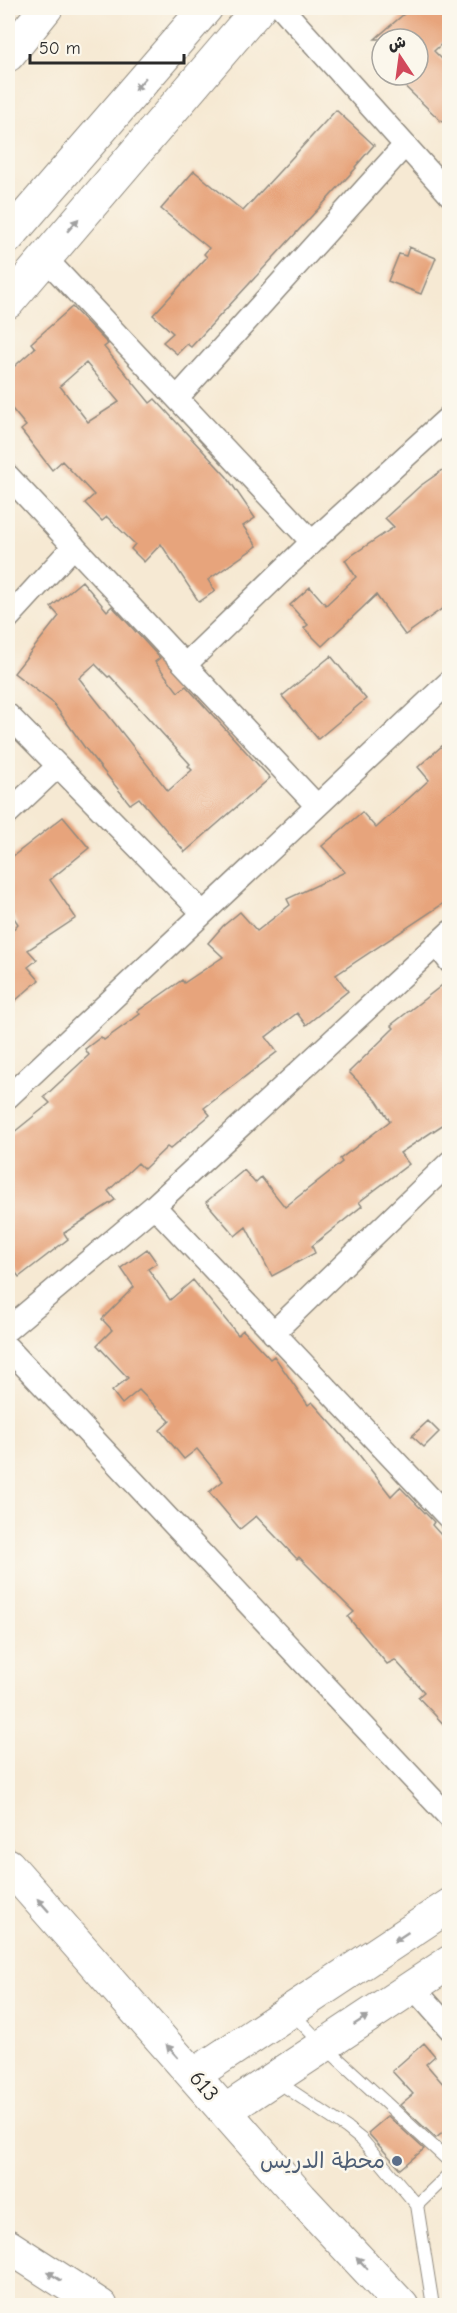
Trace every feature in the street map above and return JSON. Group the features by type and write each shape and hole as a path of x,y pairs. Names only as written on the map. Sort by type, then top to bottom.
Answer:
{"main road":[{"path":"8,55 46,8"},
{"path":"8,237 206,8"},
{"path":"8,302 259,8"},
{"name":"613","path":"8,1865 301,2198 402,2306"},
{"path":"194,2075 450,1905"},
{"path":"225,2111 450,1962"},
{"path":"8,2246 101,2306"}],"street":[{"path":"282,8 450,195"},
{"path":"177,398 405,145"},
{"path":"45,258 312,542"},
{"path":"185,665 312,542 450,416"},
{"path":"8,476 318,806"},
{"path":"8,618 74,546"},
{"path":"8,1097 450,681"},
{"path":"8,715 203,913"},
{"path":"8,813 58,766"},
{"path":"8,1329 154,1206 445,946"},
{"path":"273,1332 450,1162"},
{"path":"154,1206 450,1519"},
{"path":"8,1348 450,1818"},
{"path":"412,1986 450,2029"}],"lane":[{"path":"290,2011 323,2045 450,2162"},
{"path":"273,2079 362,2140 417,2205 433,2306"},
{"path":"417,2205 450,2173"}],"building":[{"path":"411,8 450,8 450,36 434,51 450,67 450,114 442,122 406,87 430,87 430,27 389,27"},
{"path":"336,110 374,145 356,168 191,347 187,344 177,354 163,342 173,333 153,315 207,257 204,254 209,248 161,209 194,171 243,211"},
{"path":"409,247 436,258 421,294 388,281 399,254 406,256"},
{"path":"72,307 108,344 104,347 150,403 155,399 227,477 255,518 243,526 257,546 208,580 215,591 199,602 161,544 144,562 131,549 135,544 107,517 102,521 85,503 94,495 62,461 52,470 21,430 26,426 8,404 8,372 35,348 31,343","holes":["86,363 119,402 88,422 60,386"]},
{"path":"450,465 450,603 405,635 376,595 322,646 304,628 308,625 290,605 310,587 326,605 356,577 345,560 394,527 385,518 420,486"},
{"path":"82,581 107,611 112,606 160,658 155,662 178,692 186,686 270,778 185,852 139,798 130,804 85,748 53,703 14,673 59,616 51,607","holes":["95,664 108,677 110,676 190,764 188,766 192,770 168,791 79,678"]},
{"path":"331,656 366,699 318,739 282,696"},
{"path":"450,739 450,899 336,975 348,991 306,1025 297,1013 266,1037 277,1052 204,1108 210,1115 170,1149 167,1147 144,1169 138,1163 108,1191 115,1200 64,1233 68,1239 19,1277 8,1262 8,1137 50,1103 44,1097 89,1055 85,1049 101,1037 104,1040 140,1014 138,1011 182,980 184,983 223,957 208,943 240,912 257,931 290,905 287,899 345,872 322,846 362,812 376,828 429,780 418,767"},
{"path":"63,817 89,848 50,880 76,918 28,950 37,960 28,967 39,980 8,1007 8,935 18,924 8,909 8,860"},
{"path":"450,979 450,1120 400,1153 409,1164 359,1202 362,1206 312,1246 315,1253 272,1276 246,1227 235,1236 206,1202 244,1170 255,1183 261,1177 285,1207 342,1162 340,1159 390,1121 377,1101 349,1072 394,1028 391,1025"},
{"path":"147,1249 157,1263 148,1269 170,1300 193,1280 238,1335 243,1330 270,1359 274,1356 308,1405 312,1402 357,1452 391,1496 400,1487 434,1522 432,1525 450,1545 450,1731 418,1697 424,1692 395,1660 387,1664 348,1617 354,1612 299,1557 297,1559 256,1516 240,1529 209,1492 223,1481 197,1449 184,1459 160,1430 170,1421 139,1390 122,1404 112,1391 128,1378 97,1345 112,1330 102,1319 134,1287 121,1268"},
{"path":"428,1421 439,1432 424,1447 412,1436"},
{"path":"424,2043 435,2056 426,2064 450,2092 450,2127 436,2138 400,2105 413,2094 392,2071"},
{"path":"388,2116 424,2149 400,2169 368,2133"}],"place":[{"name":"محطة الدريس","path":"397,2161"}]}
